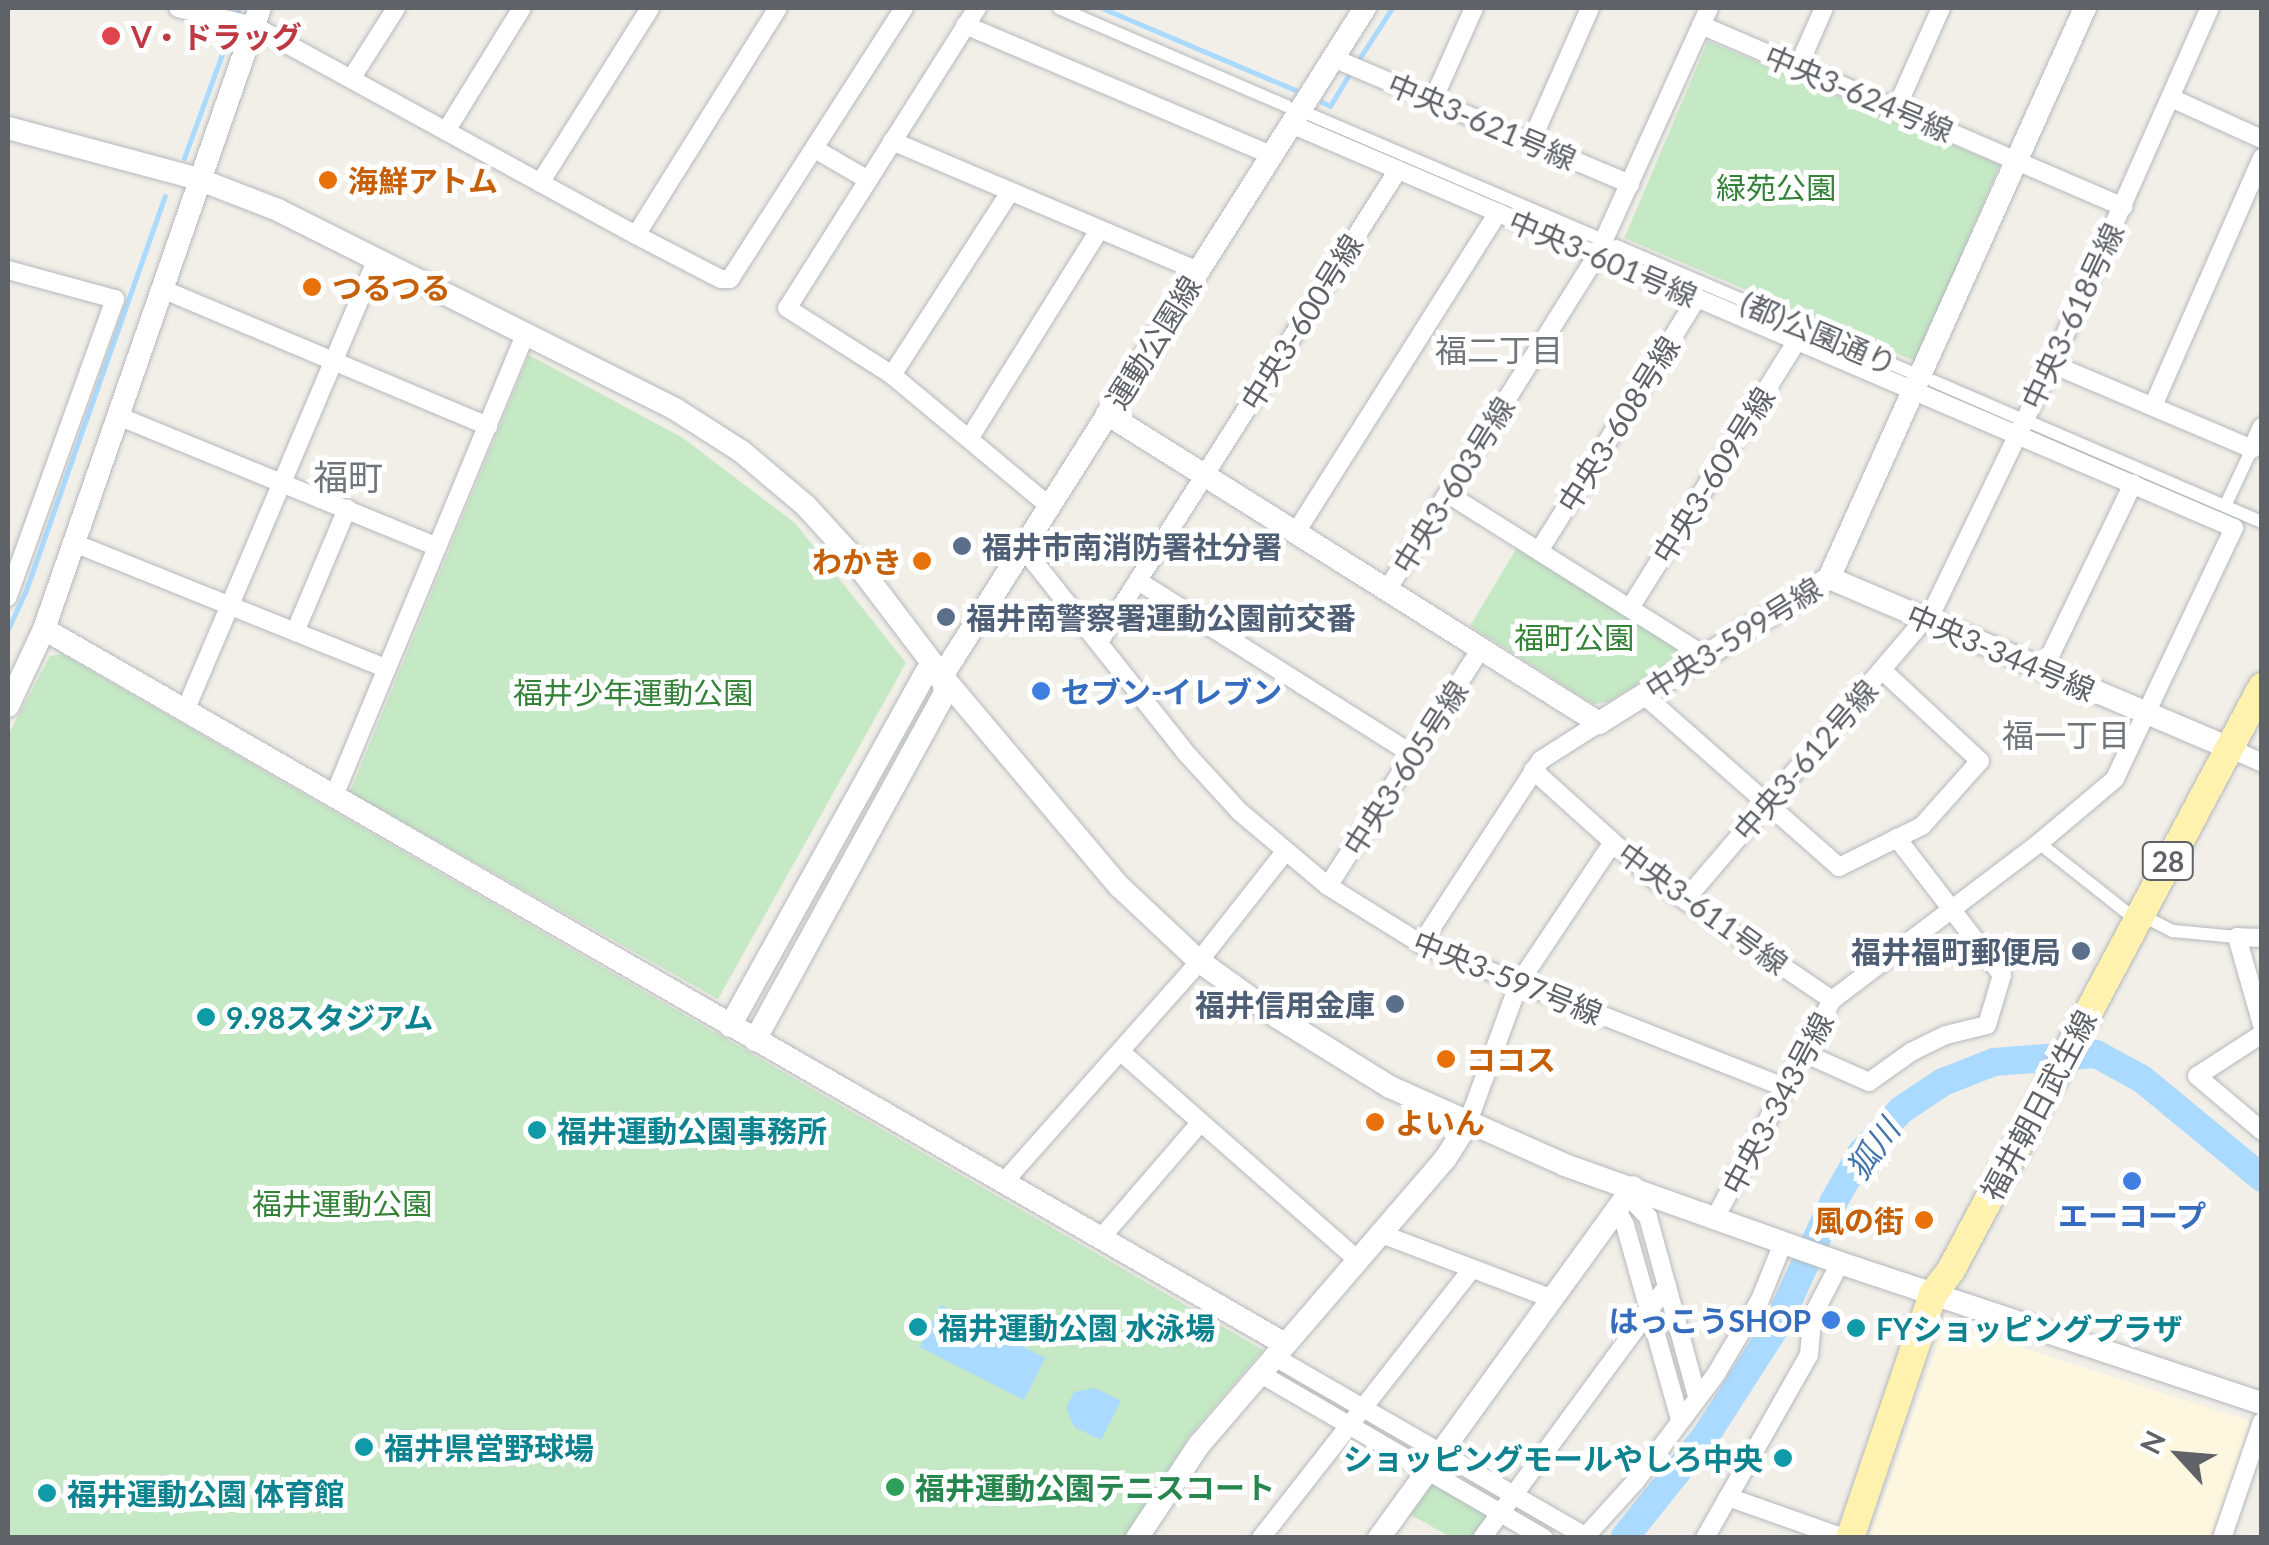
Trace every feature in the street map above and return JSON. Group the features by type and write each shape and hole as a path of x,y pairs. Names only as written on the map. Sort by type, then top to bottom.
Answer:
{"main road":[{"name":"福井朝日武生線","path":"1848,1538 1933,1294 1951,1270 2262,687"}],"street":[{"path":"178,8 245,19 720,279 730,279 904,8"},
{"path":"351,79 396,8"},
{"path":"446,131 522,8"},
{"path":"540,182 650,8"},
{"path":"636,235 778,8"},
{"path":"977,8 787,308 892,375 1049,506"},
{"path":"1059,8 1596,246"},
{"name":"運動公園線","path":"942,676 1364,8"},
{"path":"1433,100 1474,8"},
{"path":"1531,142 1590,8"},
{"path":"1798,67 1824,8"},
{"path":"1896,109 1940,8"},
{"name":"中央3-599号線","path":"1599,723 1829,578 2086,8"},
{"name":"中央3-618号線","path":"1925,620 2016,426 2052,364 2210,8"},
{"name":"中央3-624号線","path":"1705,16 1798,67 2123,207"},
{"name":"中央3-603号線","path":"1387,590 1596,246 1630,184 1705,16"},
{"path":"8,706 44,629 162,290 245,19"},
{"path":"966,25 1271,155"},
{"name":"中央3-621号線","path":"1333,58 1630,184"},
{"path":"2170,98 2262,138"},
{"name":"中央3-601号線","path":"1297,115 1398,170 1498,213 1596,246 1697,298 1797,341 1920,382 2133,484"},
{"path":"8,128 198,179 278,210 675,409 741,451 833,535 942,676 1119,886 1199,960 1336,1055 1467,1124 1625,1198 1716,1216 1785,1244 2262,1403"},
{"path":"892,141 1198,271"},
{"path":"816,149 868,180"},
{"path":"2153,406 2262,158"},
{"name":"中央3-600号線","path":"1099,642 1398,170"},
{"path":"892,375 1010,192"},
{"path":"1296,532 1498,213"},
{"path":"969,439 1100,230"},
{"name":"(都)公園通り","path":"1616,246 1920,382"},
{"path":"185,711 376,260"},
{"path":"8,270 115,299 8,597"},
{"path":"162,290 488,426"},
{"name":"中央3-608号線","path":"1539,550 1697,298"},
{"path":"334,796 525,334"},
{"name":"中央3-609号線","path":"1630,608 1797,341"},
{"path":"2052,364 2252,450"},
{"path":"1107,414 1599,723 1541,760 1421,944"},
{"path":"118,416 437,547"},
{"path":"2034,424 2262,522"},
{"path":"2225,506 2262,427"},
{"path":"2043,670 2133,484"},
{"name":"中央3-343号線","path":"1716,1216 1832,1000 2040,843 2115,780 2234,528 2133,484"},
{"path":"1448,494 1707,657"},
{"path":"295,632 347,509"},
{"path":"74,543 386,669"},
{"name":"中央3-597号線","path":"1023,548 1185,752 1284,853 1328,886 1421,944 1787,1088"},
{"name":"中央3-344号線","path":"1829,578 2228,748"},
{"path":"1138,581 1413,755"},
{"name":"中央3-612号線","path":"1685,900 1925,620"},
{"path":"44,629 1101,1238 1272,1357 1360,1406 1499,1511 1544,1538"},
{"name":"中央3-605号線","path":"1328,886 1481,649"},
{"path":"1644,695 1839,867 1922,826 1980,760 1882,670"},
{"path":"730,1026 926,674 942,676"},
{"path":"755,1040 945,693 942,676"},
{"path":"2228,748 2262,763"},
{"name":"中央3-611号線","path":"1533,770 1685,900 1832,1000"},
{"path":"1806,1054 1870,1082 1911,1052 1946,1036 1987,1025 2002,975 1898,838"},
{"path":"1137,1538 1199,1445 1445,1159 1467,1124 1519,983 1613,842"},
{"path":"2040,843 2126,911"},
{"path":"1003,1182 1121,1052 1284,853"},
{"path":"2151,920 2173,931 2262,938"},
{"path":"2237,938 2262,1024"},
{"path":"2262,1034 2197,1076 2262,1131"},
{"path":"1121,1052 1357,1259"},
{"path":"1101,1238 1200,1122"},
{"path":"1625,1198 1648,1217 1698,1396"},
{"path":"1379,1538 1625,1198"},
{"path":"1625,1198 1648,1312 1680,1419"},
{"path":"1379,1233 1552,1299"},
{"path":"1272,1357 1348,1423 1514,1494 1584,1537 1635,1482 1698,1396 1760,1300 1785,1244"},
{"path":"1704,1538 1809,1355 1812,1316 1832,1260"},
{"path":"1260,1538 1360,1406 1472,1269"},
{"path":"1482,1538 1667,1286"},
{"path":"2222,1538 2262,1422"},
{"path":"1728,1497 1848,1538"}],"shaded area":[{"path":"1948,1324 2247,1420 2251,1425 2212,1537 1870,1537 1942,1331"}],"green space":[{"name":"緑苑公園","path":"1708,41 2000,165 1916,362 1624,238"},
{"name":"福井少年運動公園","path":"529,355 683,438 795,523 906,663 718,999 350,792"},
{"name":"福町公園","path":"1518,546 1680,648 1681,657 1608,702 1593,704 1470,626"},
{"name":"福井運動公園","path":"62,654 1263,1350 1191,1434 1126,1537 8,1537 8,735 50,656"},
{"path":"1439,1484 1485,1510 1487,1520 1476,1537 1451,1537 1409,1514 1429,1486"}],"water":[{"path":"941,1305 1045,1358 1024,1400 920,1347"},
{"path":"1095,1388 1121,1401 1101,1440 1074,1427 1066,1408 1074,1392"}],"waterway":[{"path":"184,158 239,8"},
{"path":"1102,8 1295,90"},
{"path":"1359,59 1392,8"},
{"path":"1322,102 1330,106 1350,73"},
{"path":"8,629 25,593 165,196"},
{"name":"狐川","path":"1624,1538 1705,1437 1777,1325 1834,1201 1862,1152 1901,1110 1943,1082 1994,1062 2096,1054 2142,1079 2262,1178"}],"place":[{"name":"V・ドラッグ","path":"111,36"},
{"name":"海鮮アトム","path":"328,180"},
{"name":"つるつる","path":"312,287"},
{"name":"福井市南消防署社分署","path":"962,546"},
{"name":"わかき","path":"922,561"},
{"name":"福井南警察署運動公園前交番","path":"946,617"},
{"name":"セブン-イレブン","path":"1041,691"},
{"name":"福井福町郵便局","path":"2081,951"},
{"name":"福井信用金庫","path":"1395,1004"},
{"name":"9.98スタジアム","path":"206,1017"},
{"name":"ココス","path":"1446,1059"},
{"name":"よいん","path":"1375,1122"},
{"name":"福井運動公園事務所","path":"537,1130"},
{"name":"エーコープ","path":"2132,1181"},
{"name":"風の街","path":"1924,1220"},
{"name":"はっこうSHOP","path":"1831,1320"},
{"name":"福井運動公園 水泳場","path":"918,1327"},
{"name":"FYショッピングプラザ","path":"1856,1328"},
{"name":"福井県営野球場","path":"364,1447"},
{"name":"ショッピングモールやしろ中央","path":"1783,1458"},
{"name":"福井運動公園テニスコート","path":"895,1487"},
{"name":"福井運動公園 体育館","path":"47,1493"}],"district":[{"name":"福二丁目","path":"1499,350"},
{"name":"福町","path":"348,476"},
{"name":"福一丁目","path":"2066,735"}]}
